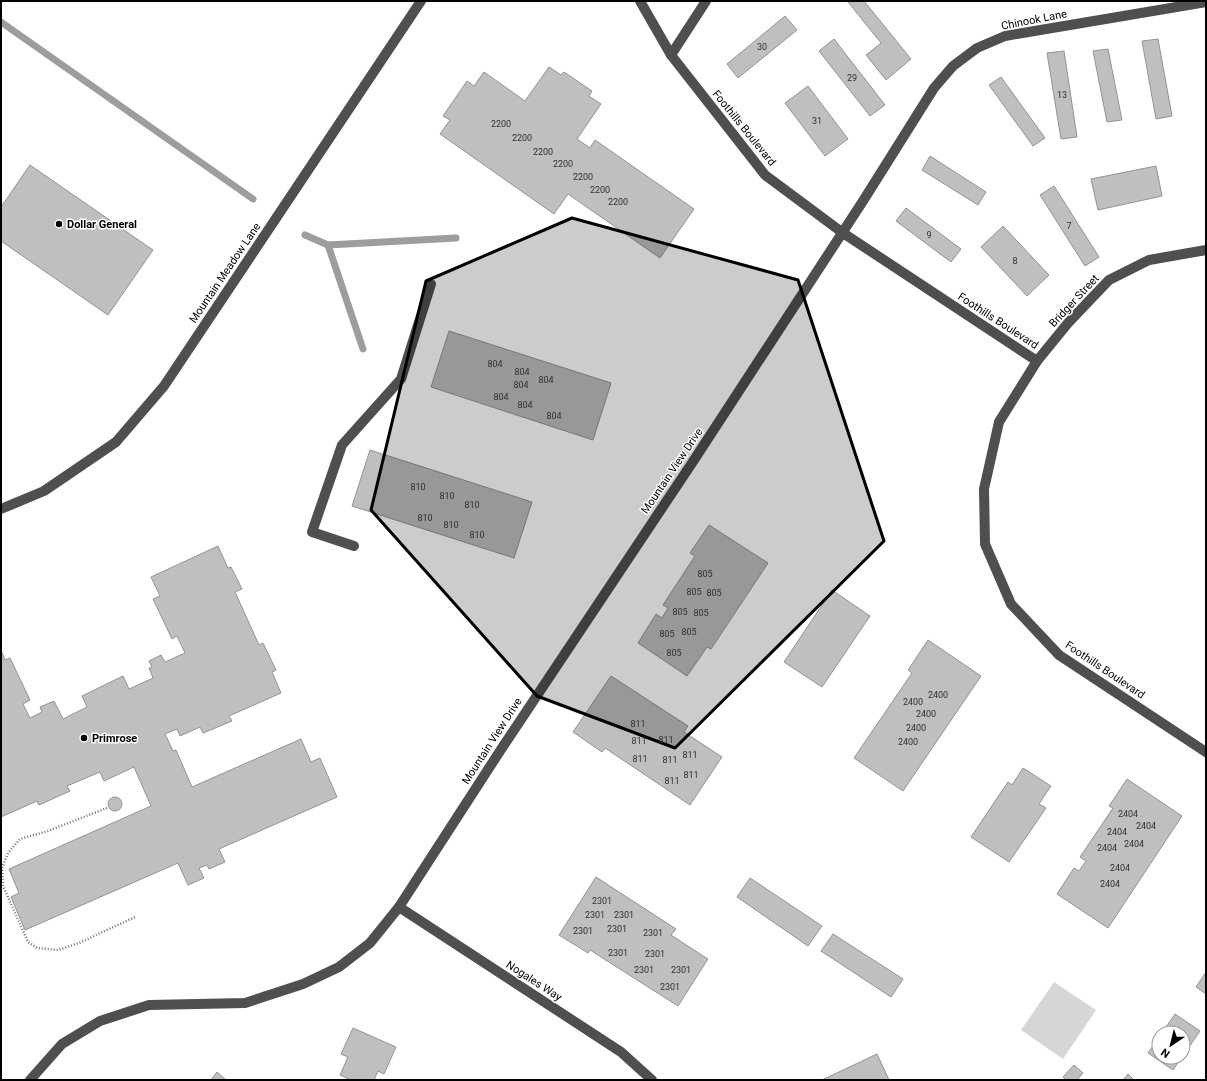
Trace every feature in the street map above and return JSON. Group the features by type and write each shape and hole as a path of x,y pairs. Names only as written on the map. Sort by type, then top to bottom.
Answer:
{"street":[{"name":"Mountain Meadow Lane","path":"1,509 44,491 116,442 164,386 421,1"},
{"name":"Foothills Boulevard","path":"640,1 671,55 764,175 843,233 1037,361 999,422 984,489 984,544 1011,604 1059,655 1206,752"},
{"path":"671,55 706,1"},
{"name":"Chinook Lane","path":"843,233 934,88 953,66 977,48 1005,36 1206,2"},
{"name":"Mountain View Drive","path":"30,1080 62,1044 100,1021 149,1005 245,1003 304,984 339,967 370,943 399,907 500,751 843,233"},
{"name":"Bridger Street","path":"1037,361 1068,323 1109,280 1149,260 1206,250"},
{"path":"354,546 312,532 342,445 401,379 431,284"},
{"name":"Nogales Way","path":"399,907 621,1052 652,1080"}],"path":[{"path":"107,808 48,831 20,839 8,853 2,868 3,886 28,942 37,948 58,950 79,943 135,917"}],"highlighted area":[{"path":"572,218 798,280 884,541 675,748 537,696 371,510 426,281"}],"shaded area":[{"path":"1054,982 1096,1010 1063,1059 1021,1030"}],"building":[{"path":"864,1 911,59 886,80 866,55 881,43 848,2"},
{"path":"785,16 797,30 738,78 727,64"},
{"path":"834,39 885,105 870,116 819,51"},
{"path":"1158,39 1172,116 1156,119 1142,41"},
{"path":"1108,49 1122,120 1107,122 1093,51"},
{"path":"1064,51 1077,137 1061,139 1047,53"},
{"path":"549,67 561,75 564,72 592,91 589,96 601,104 577,139 590,148 595,140 694,209 660,258 568,194 554,214 440,134 450,120 443,116 467,81 474,86 484,72 525,101"},
{"path":"1001,77 1045,138 1033,146 989,85"},
{"path":"808,86 848,139 825,156 785,103"},
{"path":"930,156 986,192 978,205 922,170"},
{"name":"Dollar General","path":"30,165 153,250 108,315 1,241 1,207"},
{"path":"1156,166 1162,196 1098,210 1091,179"},
{"path":"1054,186 1099,257 1085,266 1040,195"},
{"path":"906,208 961,249 951,262 896,221"},
{"path":"1003,226 1049,275 1027,296 981,247"},
{"path":"449,331 611,383 593,440 431,387"},
{"path":"370,450 532,502 514,558 352,506"},
{"path":"709,525 768,563 711,649 707,647 687,676 638,643 656,614 662,618 668,608 663,605 695,556 690,553"},
{"name":"Primrose","path":"218,546 228,568 231,567 242,589 235,592 259,645 263,643 276,670 272,672 281,693 229,716 232,721 203,733 200,727 180,736 177,729 165,734 173,751 176,750 192,787 301,739 311,762 320,758 337,797 219,849 225,862 209,869 207,865 199,868 204,878 188,885 178,863 25,930 11,897 19,893 9,869 151,806 134,767 104,781 100,772 67,786 70,791 39,805 37,801 1,817 1,650 5,660 10,658 30,700 23,704 30,718 42,712 40,707 54,701 63,719 87,707 82,696 123,676 129,689 153,678 149,668 152,667 149,661 161,655 165,662 185,653 177,636 172,639 153,599 160,596 151,577"},
{"path":"832,590 870,616 822,687 784,662"},
{"path":"928,640 981,676 903,791 854,758 912,673 908,670"},
{"path":"611,676 688,726 684,732 722,757 690,805 605,748 602,752 573,732"},
{"path":"1023,768 1051,786 1039,804 1046,808 1009,862 971,837 1008,782 1012,785"},
{"path":"1127,779 1182,816 1108,928 1057,894 1074,868 1079,871 1086,861 1080,857 1113,808 1109,806"},
{"path":"115,797 120,799 122,804 120,809 115,811 110,809 108,804 110,799"},
{"path":"596,877 676,929 671,935 708,959 678,1006 590,950 588,953 559,935"},
{"path":"750,878 822,926 808,946 737,897"},
{"path":"833,934 903,979 891,997 821,951"},
{"path":"1206,972 1206,994 1196,987"},
{"path":"1175,1014 1200,1031 1191,1044 1191,1025 1167,1025"},
{"path":"353,1028 396,1047 384,1074 378,1071 374,1080 351,1080 340,1075 348,1057 341,1054"},
{"path":"877,1054 889,1080 822,1080"},
{"path":"1074,1065 1083,1073 1077,1080 1066,1080 1063,1077"},
{"path":"1166,1065 1176,1065 1173,1070"},
{"path":"217,1072 226,1080 211,1080"},
{"path":"1128,1074 1134,1080 1123,1080"}],"waterway":[{"path":"1,22 253,199"},
{"path":"305,235 328,245 363,349"},
{"path":"328,245 456,238"}],"place":[{"name":"Dollar General","path":"59,224"},
{"name":"Primrose","path":"84,738"}]}
